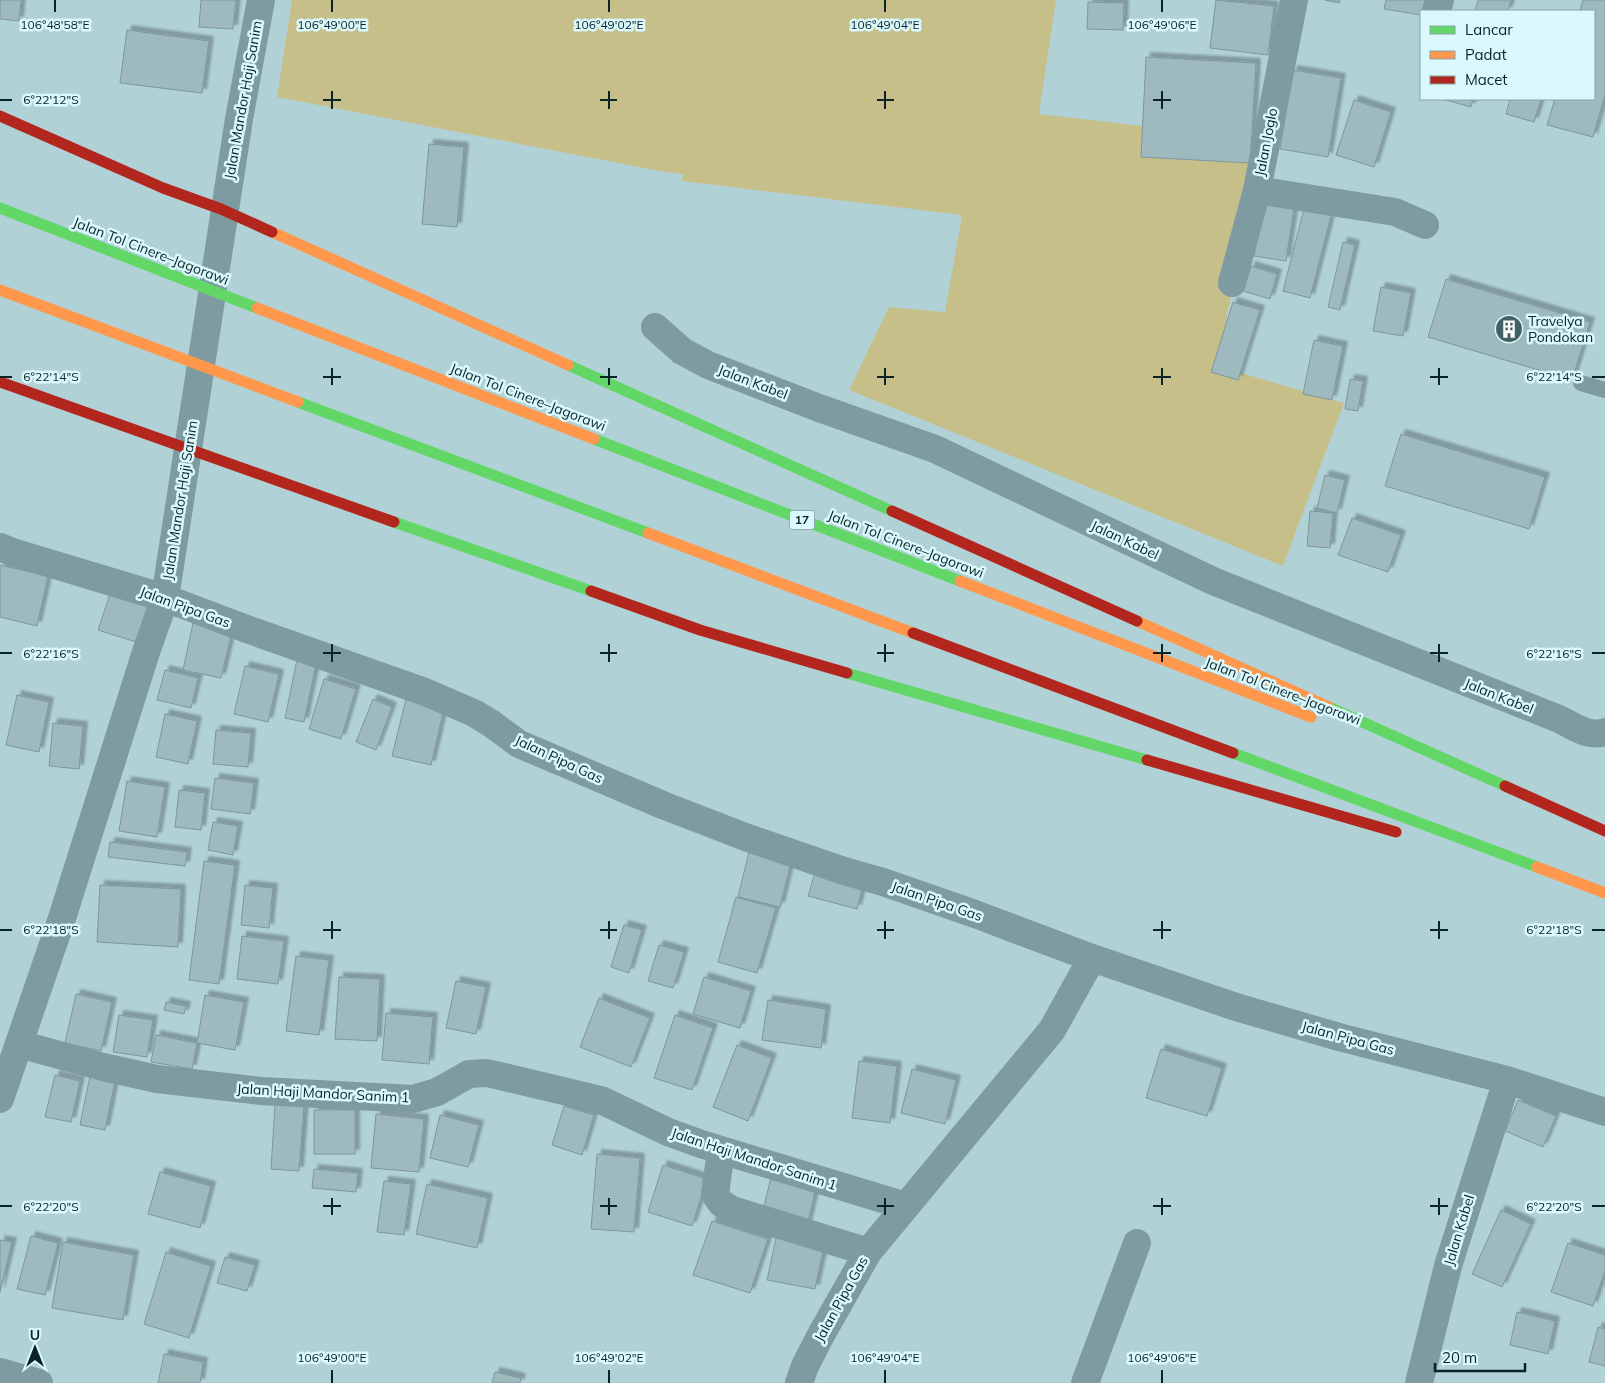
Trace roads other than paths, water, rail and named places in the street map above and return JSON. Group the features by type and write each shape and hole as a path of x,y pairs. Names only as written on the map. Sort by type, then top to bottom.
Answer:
{"highway":[{"path":"0,116 163,188 221,210 841,486 1605,831"},
{"name":"Jalan Tol Cinere–Jagorawi","path":"0,208 1317,720"},
{"path":"0,290 1603,892"},
{"path":"0,382 700,630 1410,836"},
{"path":"1410,756 1605,831"},
{"path":"1458,850 1603,892"}],"street":[{"name":"Jalan Mandor Haji Sanim","path":"0,1099 64,914 146,652 165,598 239,119 261,0"},
{"name":"Jalan Joglo","path":"1232,283 1257,190 1294,0"},
{"path":"1257,190 1394,212 1425,225"},
{"name":"Jalan Kabel","path":"655,327 682,351 708,365 935,450 1213,581 1560,719 1583,732 1605,732"},
{"name":"Jalan Pipa Gas","path":"0,546 12,552 165,598 425,692 474,713 519,744 665,806 748,838 975,914 1092,958 1236,1007 1339,1037 1507,1080 1605,1112"},
{"name":"Jalan Pipa Gas","path":"800,1383 805,1366 822,1333 868,1252 1052,1030 1092,958"},
{"name":"Jalan Haji Mandor Sanim 1","path":"19,1044 103,1067 157,1079 216,1087 279,1092 413,1099 437,1092 470,1074 487,1073 600,1100 668,1132 906,1206"},
{"name":"Jalan Kabel","path":"1419,1383 1448,1266 1507,1080"},
{"path":"721,1150 715,1194 721,1203 732,1210 868,1252"},
{"path":"1085,1383 1137,1243"},
{"path":"0,1372 40,1383"}],"lane":[{"path":"1581,383 1605,390"}],"place":[{"name":"Travelya Pondokan","path":"1509,329"}]}
